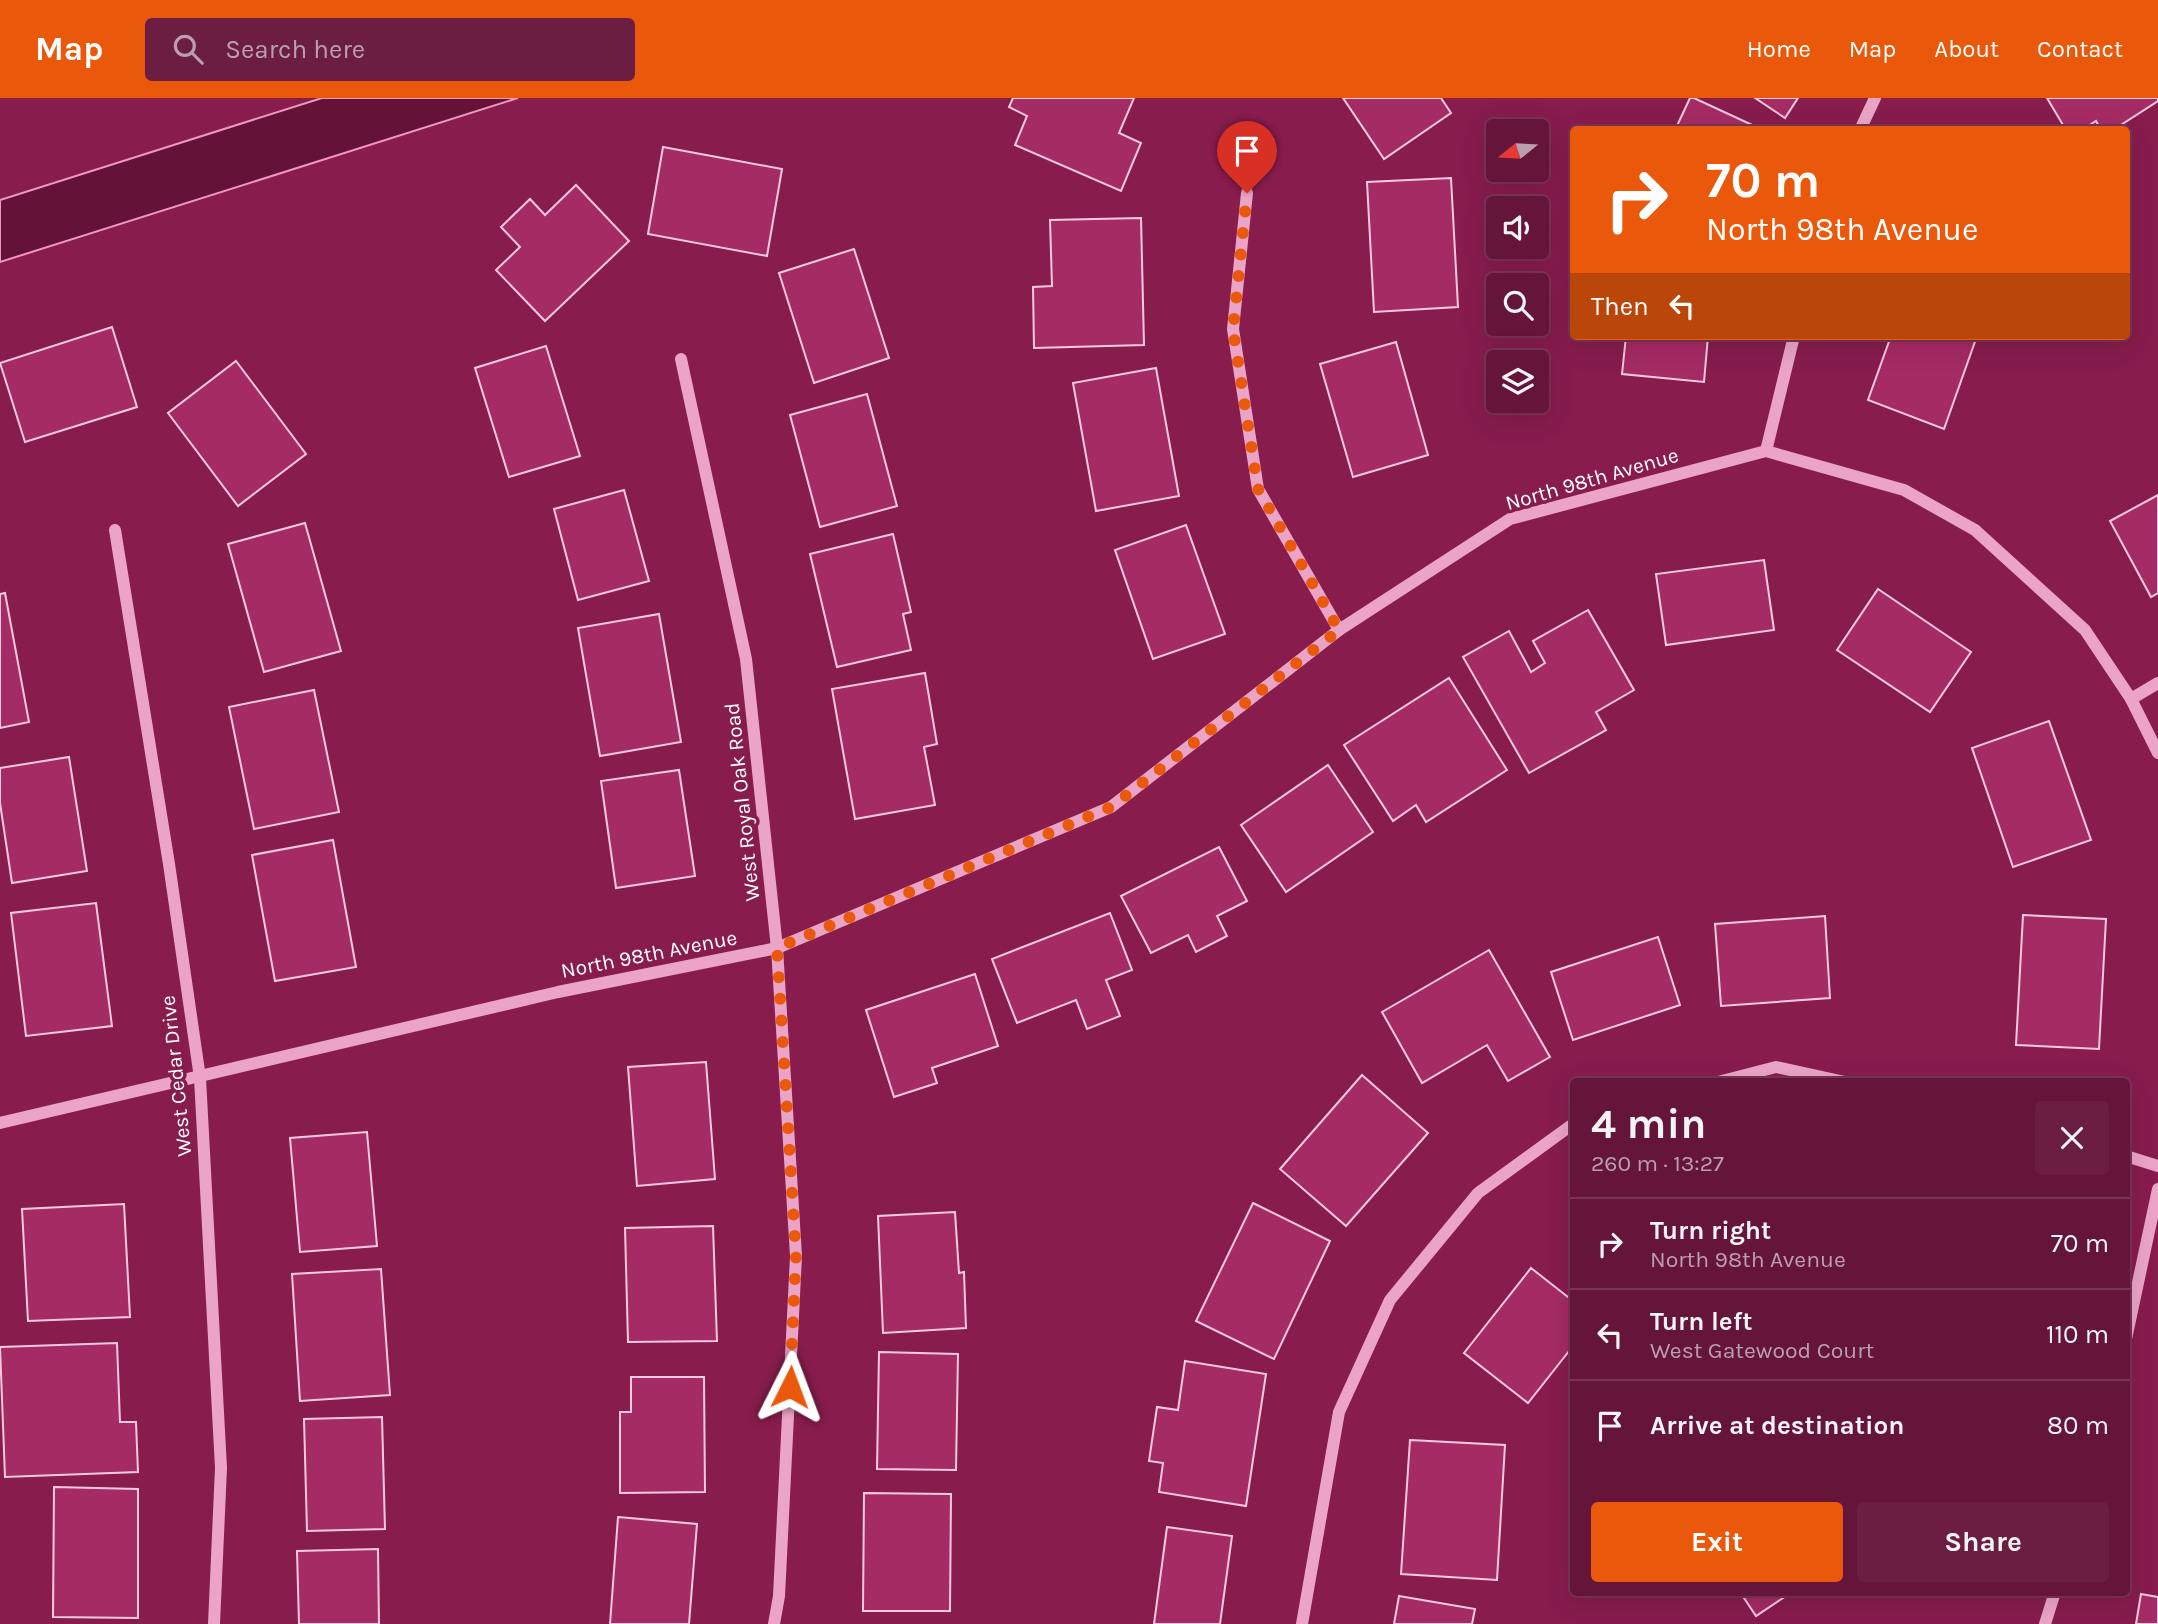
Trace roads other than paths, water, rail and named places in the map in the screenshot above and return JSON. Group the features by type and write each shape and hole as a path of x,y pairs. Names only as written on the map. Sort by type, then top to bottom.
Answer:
{"street":[{"path":"1862,126 1875,98"},
{"path":"1247,193 1233,330 1258,489 1339,630"},
{"path":"1793,340 1766,451 1904,490 1975,530 2085,630 2131,699 2158,753"},
{"name":"West Royal Oak Road","path":"681,359 746,659 777,948 796,1256 779,1596 775,1624"},
{"name":"North 98th Avenue","path":"0,1123 558,992 777,948 1111,807 1339,630 1510,519 1766,451"},
{"name":"West Cedar Drive","path":"115,530 169,864 200,1078 221,1468 214,1624"},
{"path":"2131,699 2158,683"},
{"path":"1732,1078 1776,1066 1828,1078"},
{"path":"1301,1624 1339,1412 1390,1300 1478,1192 1570,1126"},
{"path":"2130,1157 2158,1166"},
{"path":"2130,1320 2158,1189"},
{"path":"2045,1624 2054,1596"}]}
